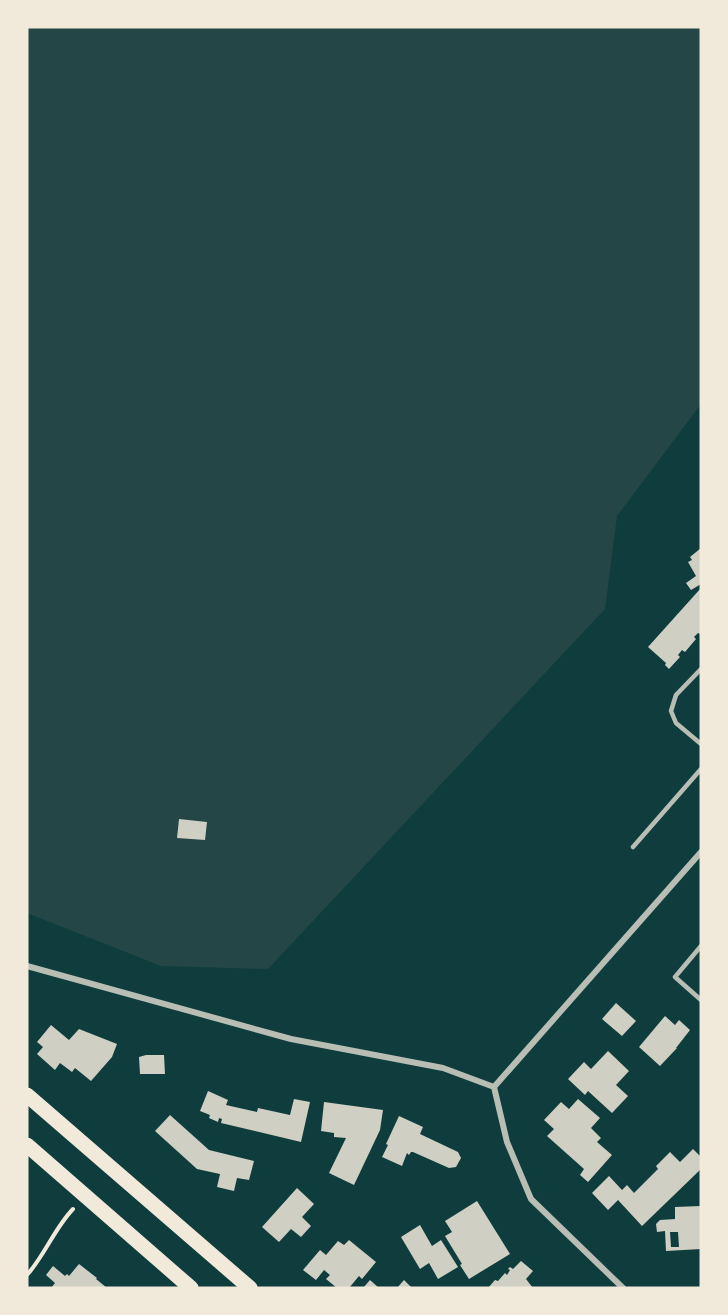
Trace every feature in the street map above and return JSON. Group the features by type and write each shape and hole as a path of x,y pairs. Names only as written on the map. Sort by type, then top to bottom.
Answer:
{"main road":[{"path":"27,1095 250,1288"},
{"path":"27,1145 191,1288"}],"street":[{"path":"494,1087 701,852"},
{"path":"27,966 291,1039 442,1068 494,1087"},
{"path":"494,1087 507,1142 531,1199 623,1288"}],"lane":[{"path":"701,669 676,695 671,711 676,723 701,744"},
{"path":"633,847 701,769"},
{"path":"701,946 675,977 701,1000"}],"path":[{"path":"27,1275 73,1209"}],"shaded area":[{"path":"27,27 701,27 701,404 617,516 605,609 268,969 161,966 27,913"}],"building":[{"path":"701,548 701,584 691,590 686,583 696,576 688,562 692,560 690,557"},
{"path":"701,588 701,633 694,637 696,639 685,652 682,650 678,655 680,657 669,669 666,663 648,647"},
{"path":"179,819 207,822 205,840 177,838"},
{"path":"616,1003 636,1021 622,1036 602,1019"},
{"path":"665,1016 675,1025 679,1020 690,1030 660,1066 639,1047"},
{"path":"51,1025 69,1040 79,1029 117,1044 112,1057 91,1081 75,1068 72,1072 60,1063 55,1070 37,1054 43,1047 37,1042"},
{"path":"608,1051 629,1071 616,1085 628,1096 612,1113 588,1091 585,1095 568,1079 584,1062 591,1069"},
{"path":"164,1055 165,1074 140,1074 139,1057"},
{"path":"208,1091 228,1100 226,1105 257,1112 258,1108 290,1115 294,1099 310,1102 301,1142 221,1123 222,1119 219,1118 218,1122 209,1118 210,1115 200,1111"},
{"path":"578,1099 600,1118 591,1128 601,1138 597,1142 612,1155 588,1182 580,1175 584,1169 547,1136 554,1129 544,1120 561,1102 569,1109"},
{"path":"324,1102 383,1110 380,1130 354,1185 329,1173 346,1138 334,1137 334,1133 321,1131"},
{"path":"170,1115 209,1150 254,1161 249,1180 237,1178 234,1191 217,1187 220,1174 197,1169 155,1131"},
{"path":"399,1116 423,1127 420,1134 458,1152 461,1158 456,1167 449,1168 413,1152 409,1155 407,1153 402,1166 382,1157"},
{"path":"693,1149 701,1157 701,1169 642,1226 618,1200 608,1210 592,1193 609,1176 622,1190 627,1185 634,1193 658,1169 656,1166 670,1152 680,1162"},
{"path":"297,1188 314,1204 302,1217 311,1226 301,1237 291,1229 279,1242 262,1227"},
{"path":"477,1201 510,1254 469,1279 445,1236 452,1232 445,1221"},
{"path":"701,1206 701,1249 666,1251 665,1231 657,1232 656,1224 660,1220 675,1219 675,1207","holes":["670,1232 678,1232 679,1247 671,1247"]},
{"path":"420,1225 432,1246 441,1240 458,1267 438,1279 429,1263 420,1269 401,1237"},
{"path":"349,1240 376,1262 362,1279 359,1276 349,1288 337,1288 326,1279 330,1275 324,1270 316,1280 303,1270 320,1250 326,1255 338,1241 344,1245"},
{"path":"521,1261 533,1271 526,1279 533,1288 488,1288 505,1273 507,1275 510,1267 513,1269"},
{"path":"79,1264 107,1288 51,1288 55,1283 46,1275 53,1266 65,1276 67,1274 69,1276"},
{"path":"370,1280 379,1288 363,1288"},
{"path":"404,1280 412,1288 397,1288"}]}
